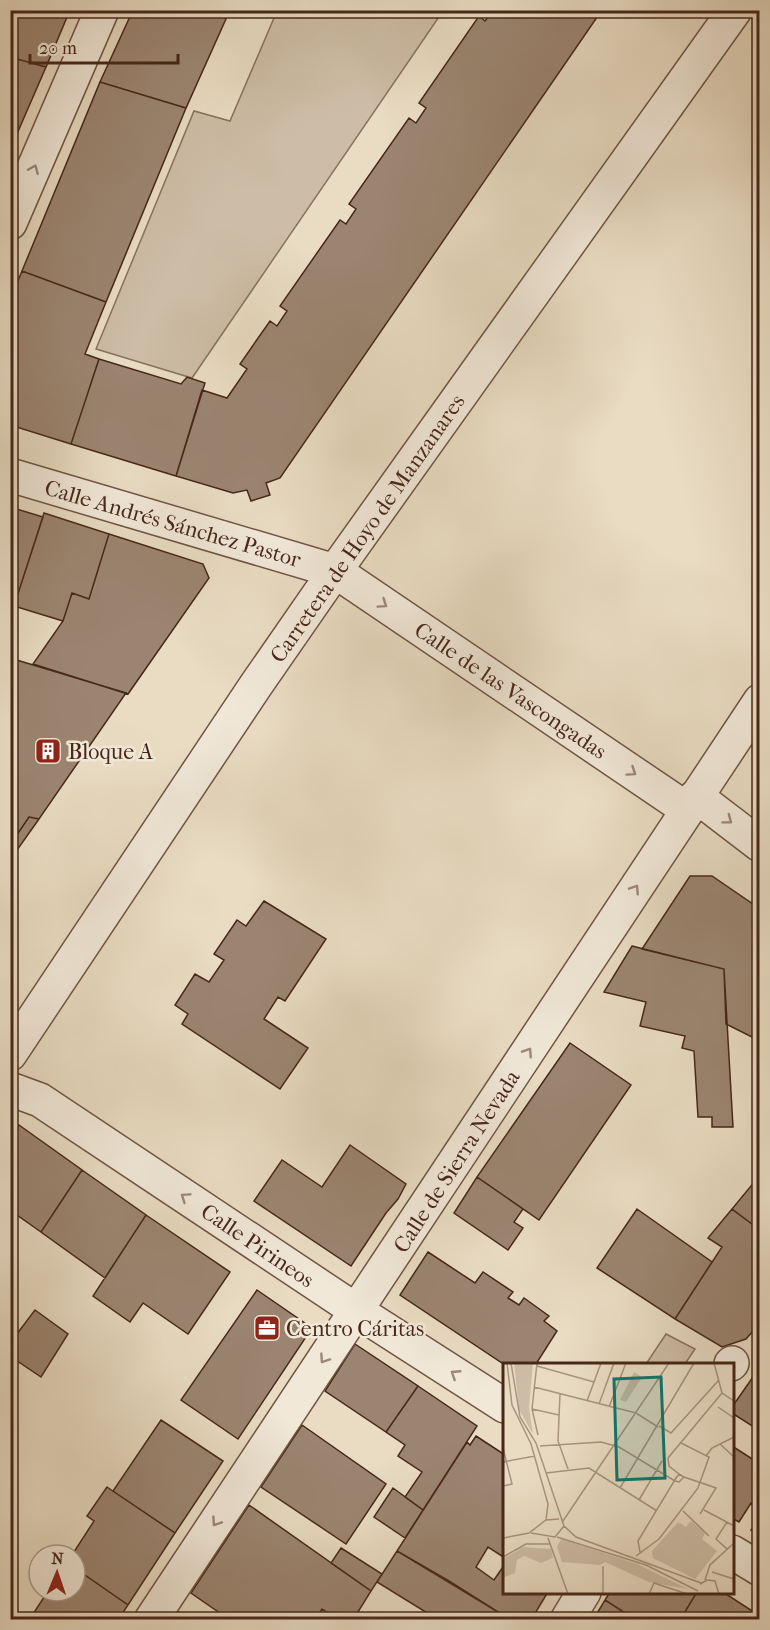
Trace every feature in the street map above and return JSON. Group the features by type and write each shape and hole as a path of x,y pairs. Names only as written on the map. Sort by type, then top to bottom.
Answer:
{"street":[{"path":"10,223 102,10"},
{"name":"Carretera de Hoyo de Manzanares","path":"10,1054 256,685 335,571 735,10"},
{"name":"Calle Andrés Sánchez Pastor","path":"10,475 335,571"},
{"name":"Calle de las Vascongadas","path":"335,571 759,845"},
{"name":"Calle de Sierra Nevada","path":"151,1620 759,701"},
{"name":"Calle Pirineos","path":"10,1089 40,1100 503,1405"},
{"path":"734,1553 759,1569"},
{"path":"567,1620 583,1594"}],"shaded area":[{"path":"277,11 443,11 192,378 96,349 194,111 230,121"},
{"path":"666,1334 695,1349 686,1363 647,1363"}],"building":[{"path":"10,10 70,10 46,67 10,57"},
{"path":"133,10 230,10 186,108 100,82"},
{"path":"490,10 602,10 280,478 266,483 270,495 251,501 247,490 233,493 176,476 202,390 227,398 247,369 240,364 270,321 277,326 287,311 280,306 340,220 346,224 356,209 349,204 409,118 416,123 426,108 419,103 479,16 485,21 492,12"},
{"path":"10,57 46,67 16,136 10,134"},
{"path":"100,82 186,108 106,302 22,271"},
{"path":"10,134 16,136 10,149"},
{"path":"22,271 106,302 85,354 99,359 71,444 10,425 10,300"},
{"path":"99,359 181,384 187,377 205,383 176,476 71,444"},
{"path":"10,507 43,517 13,609 10,608"},
{"path":"44,513 109,534 89,599 72,593 63,621 14,606"},
{"path":"109,534 203,564 209,578 128,694 33,664 63,621 72,593 89,599"},
{"name":"Bloque A","path":"10,658 126,693 39,819 29,817 10,845"},
{"path":"760,769 760,808 753,779"},
{"path":"29,817 39,819 10,860 10,845"},
{"path":"690,876 712,876 760,909 760,1041 726,1024 724,969 642,949"},
{"path":"264,901 326,939 285,1001 278,997 264,1019 308,1048 280,1089 182,1024 188,1014 175,1005 195,974 209,982 224,960 214,954 237,920 246,926"},
{"path":"632,946 724,969 733,1127 712,1127 712,1117 698,1117 694,1051 682,1048 685,1036 640,1026 646,1002 604,992"},
{"path":"570,1043 631,1085 539,1220 477,1177"},
{"path":"19,1125 82,1170 41,1232 10,1210 10,1137"},
{"path":"350,1145 406,1184 351,1266 254,1201 282,1160 322,1187"},
{"path":"82,1170 146,1215 105,1278 41,1232"},
{"path":"760,1175 760,1230 732,1209"},
{"path":"477,1177 523,1209 514,1222 523,1228 508,1250 454,1213"},
{"path":"637,1209 712,1262 675,1319 597,1268"},
{"path":"732,1209 760,1230 760,1323 746,1339 722,1347 675,1319 722,1247 708,1238"},
{"path":"146,1215 230,1272 188,1334 143,1303 130,1322 93,1296"},
{"path":"428,1252 475,1283 483,1272 513,1292 508,1298 519,1305 524,1298 549,1316 544,1321 557,1331 537,1363 503,1364 400,1295"},
{"path":"257,1290 312,1328 238,1439 181,1400"},
{"path":"35,1310 68,1334 41,1377 10,1356 17,1342 13,1339"},
{"path":"355,1344 418,1386 386,1432 325,1391"},
{"path":"760,1367 760,1431 734,1414 734,1404"},
{"path":"418,1386 477,1426 423,1510 405,1497 422,1472 398,1456 405,1445 386,1432"},
{"path":"161,1420 223,1461 175,1533 113,1491"},
{"path":"302,1425 386,1484 346,1544 261,1487"},
{"path":"476,1436 503,1454 503,1557 488,1547 476,1567 494,1580 503,1567 503,1594 547,1594 531,1620 511,1620 397,1551 467,1442 470,1445"},
{"path":"734,1447 760,1464 760,1509 751,1503 739,1522 734,1519"},
{"path":"107,1487 175,1533 128,1605 87,1576 87,1543 80,1543 94,1521 87,1516"},
{"path":"393,1488 423,1510 405,1538 374,1517"},
{"path":"249,1505 371,1591 353,1620 339,1620 322,1609 315,1620 230,1620 191,1593"},
{"path":"760,1519 760,1535 751,1530"},
{"path":"341,1548 382,1574 371,1591 331,1563"},
{"path":"397,1551 511,1620 425,1620 429,1614 377,1582"},
{"path":"87,1576 128,1605 118,1620 35,1620 31,1617 40,1603 87,1603"},
{"path":"609,1594 696,1594 680,1620 636,1620 605,1600"},
{"path":"696,1594 726,1594 760,1616 760,1620 680,1620"},
{"path":"605,1600 633,1618 636,1620 593,1620"},
{"path":"179,1612 190,1620 174,1620"}],"place":[{"name":"Bloque A","path":"48,751"},
{"name":"Centro Cáritas","path":"267,1328"}]}
